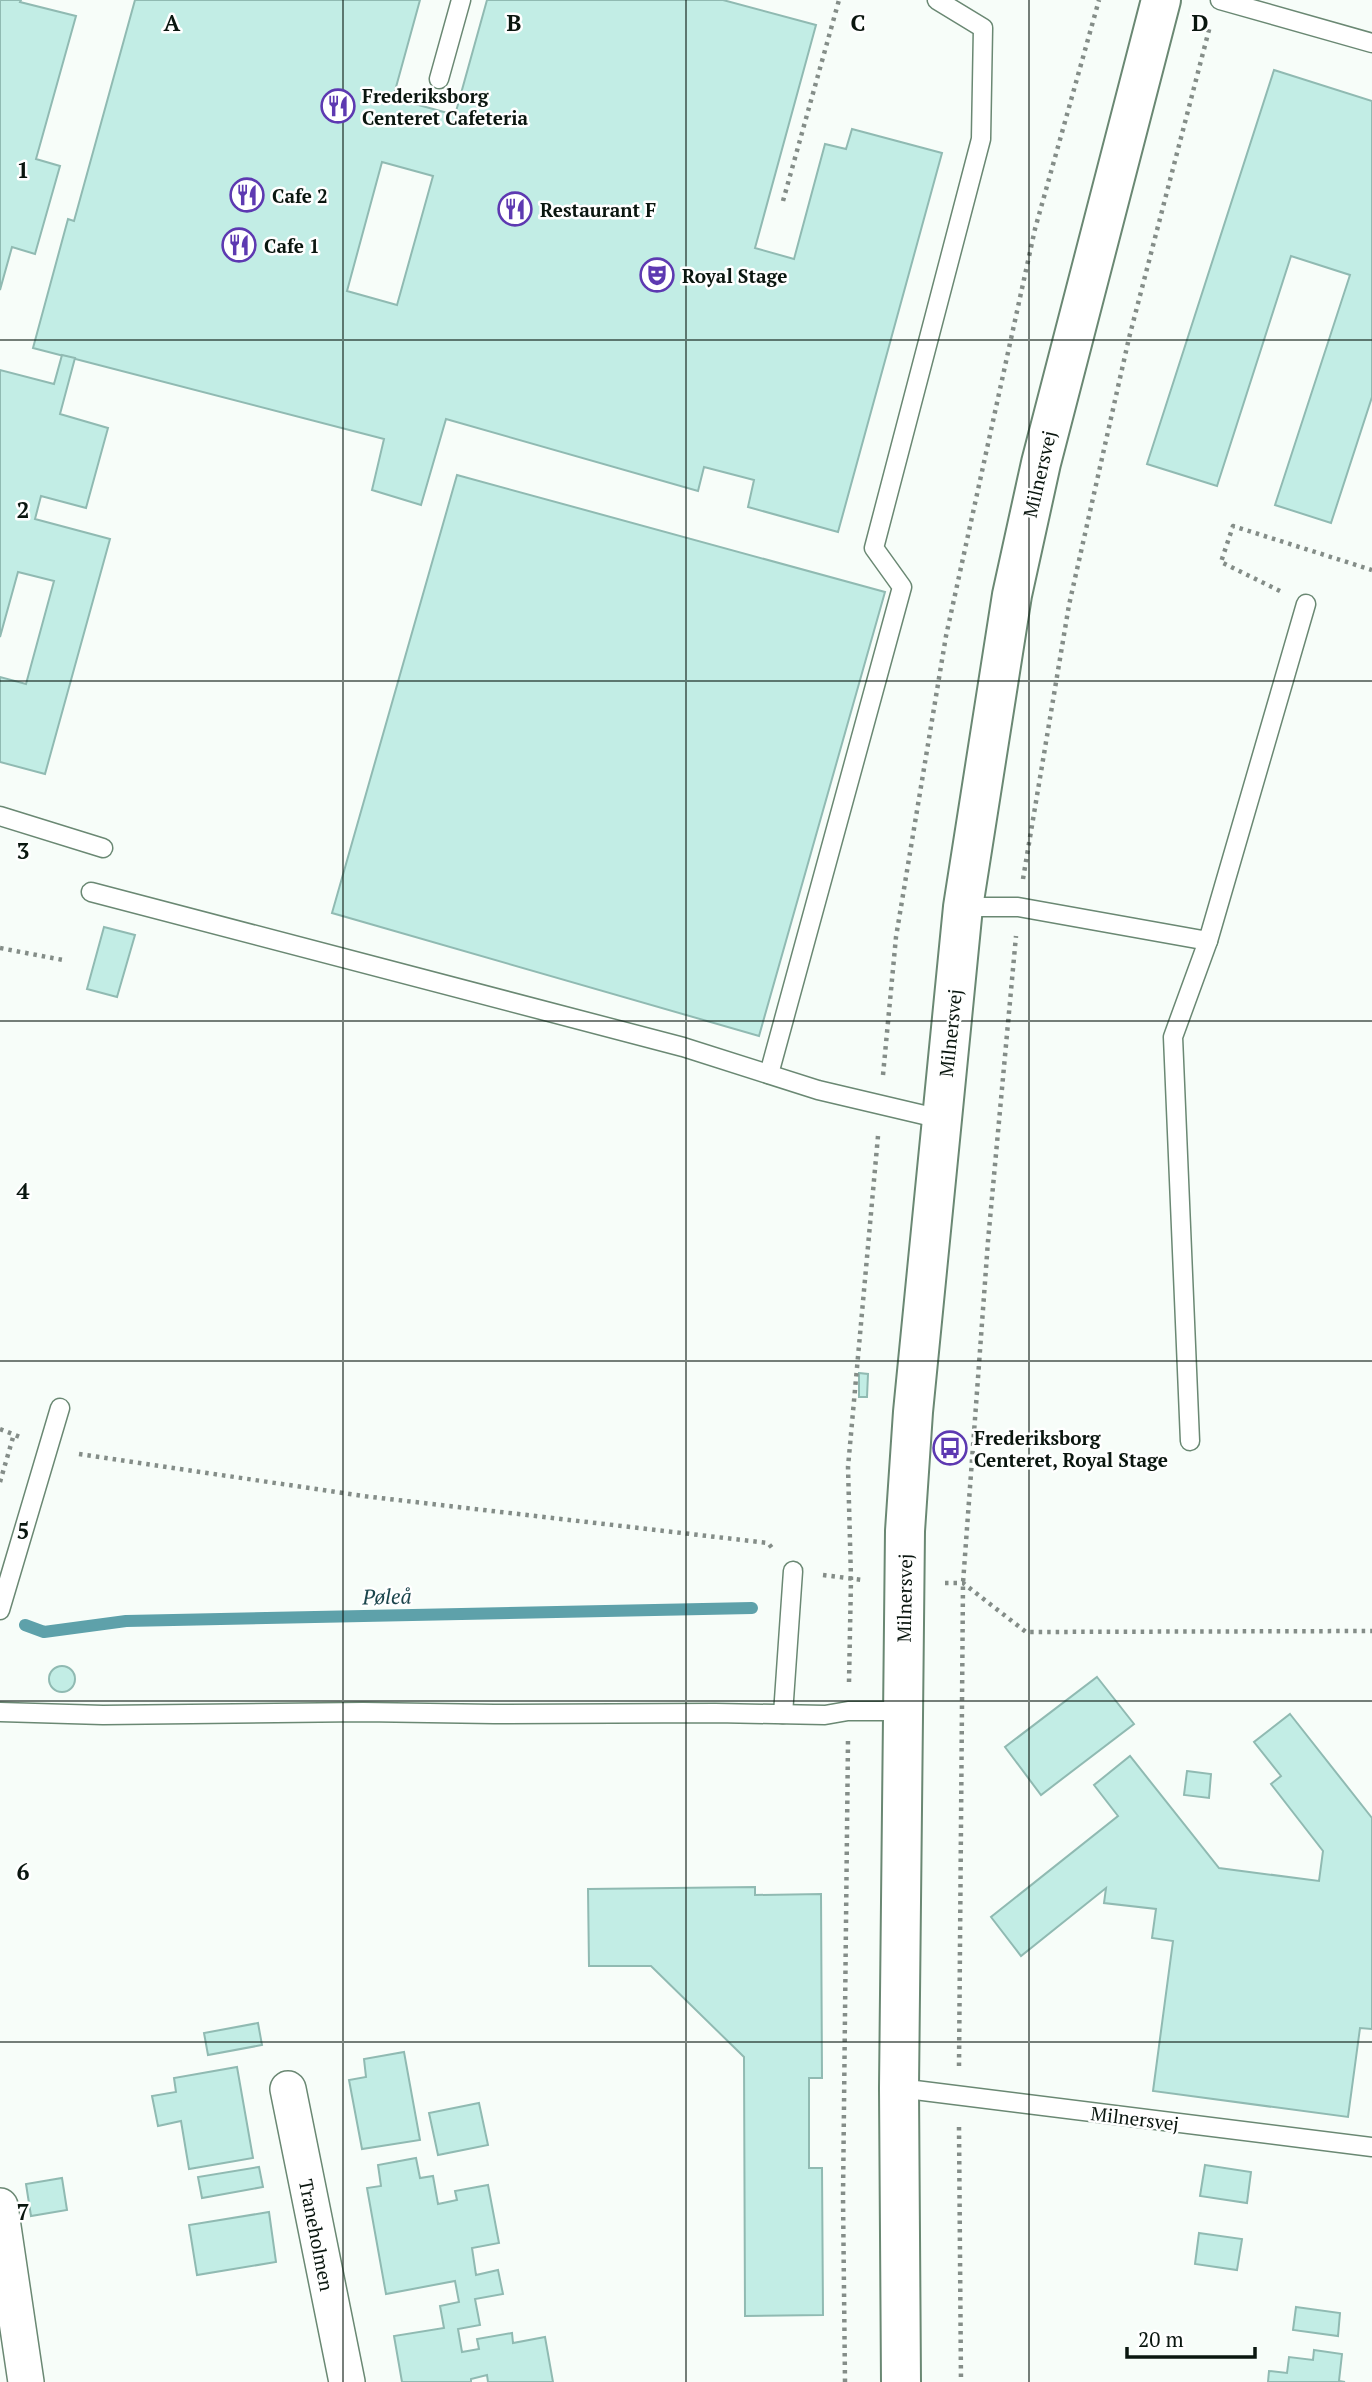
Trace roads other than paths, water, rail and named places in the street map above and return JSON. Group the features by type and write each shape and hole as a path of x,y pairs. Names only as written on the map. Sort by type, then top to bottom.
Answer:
{"street":[{"name":"Milnersvej","path":"901,2382 899,2088 905,1531 911,1438 963,907 1012,595 1041,463 1161,0"},
{"name":"Traneholmen","path":"288,2088 347,2382"},
{"path":"0,2206 26,2382"}],"lane":[{"path":"439,79 461,0"},
{"path":"769,1074 902,587 874,548 981,139 983,28 937,0"},
{"path":"1217,7 1372,43"},
{"path":"1190,1441 1173,1037 1208,941 1306,604"},
{"path":"0,816 103,848"},
{"path":"91,892 683,1047 818,1090 941,1119"},
{"path":"963,907 1018,907 1208,941"},
{"path":"0,1610 60,1408"},
{"path":"783,1714 793,1571"},
{"path":"0,1712 103,1715 363,1712 825,1715 848,1711 903,1711"},
{"name":"Milnersvej","path":"899,2088 1372,2147"}],"waterway":[{"name":"Pøleå","path":"25,1625 44,1632 126,1621 752,1608"}],"place":[{"name":"Frederiksborg Centeret Cafeteria","path":"338,106"},
{"name":"Cafe 2","path":"247,195"},
{"name":"Restaurant F","path":"515,209"},
{"name":"Cafe 1","path":"239,245"},
{"name":"Royal Stage","path":"657,275"},
{"name":"Frederiksborg Centeret, Royal Stage","path":"950,1448"}]}
